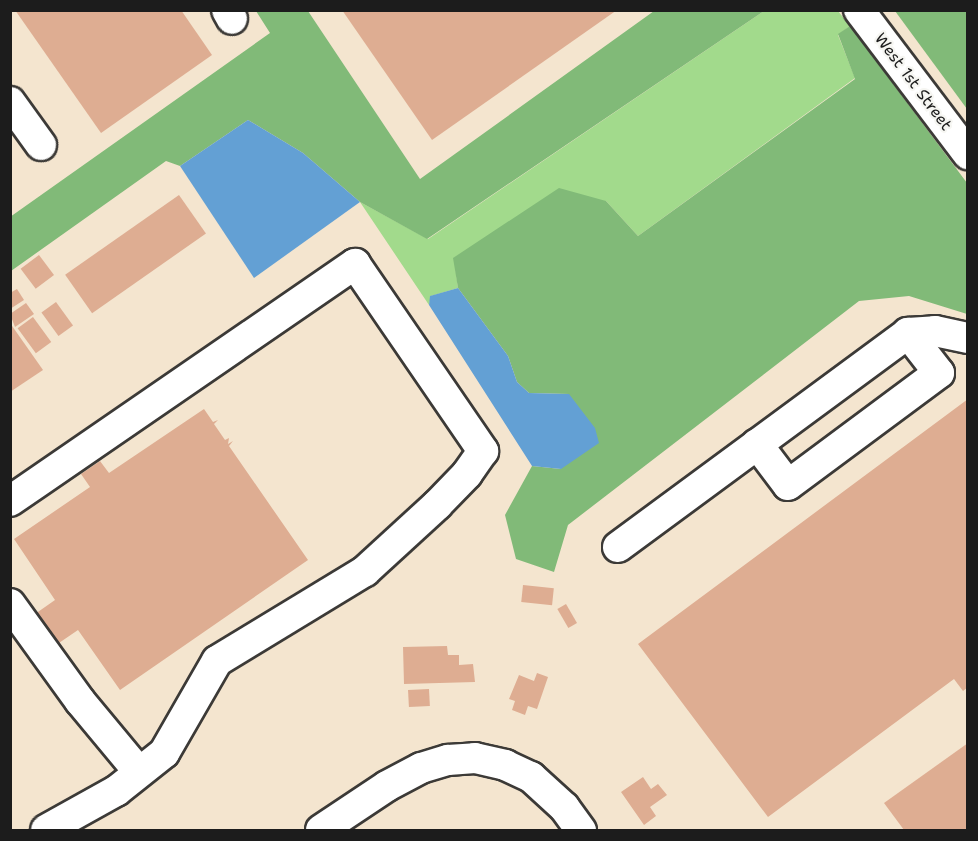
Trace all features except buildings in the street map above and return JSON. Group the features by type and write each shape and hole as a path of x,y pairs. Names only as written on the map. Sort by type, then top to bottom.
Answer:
{"street":[{"name":"West 1st Street","path":"859,10 968,154"},
{"path":"10,102 41,145"},
{"path":"10,501 355,264 483,451 467,474 437,505 364,571 217,661 164,753 87,809 46,831"},
{"path":"618,547 908,333 935,331 968,338"},
{"path":"757,444 788,486 939,373 908,333"},
{"path":"10,604 80,701 139,772"},
{"path":"321,831 387,786 421,768 448,760 475,758 505,765 531,777 564,807 581,831"}],"green space":[{"path":"256,11 308,11 420,179 654,11 764,11 427,239 360,202 303,153 248,120 180,166 166,161 11,271 10,217 270,33"},
{"path":"764,11 838,11 850,26 838,35 855,78 638,236 606,201 454,258 458,288 431,296 429,305 360,202 428,239"},
{"path":"895,11 967,11 967,109"},
{"path":"850,26 967,183 967,314 909,296 859,301 568,525 554,572 516,559 505,515 532,466 561,469 569,394 529,393 517,382 508,356 458,288 453,258 559,188 606,201 638,236 855,79 838,34"}],"water":[{"path":"248,120 303,153 360,202 254,278 180,166"},
{"path":"458,288 508,356 517,382 529,393 569,394 595,428 599,443 561,469 532,466 429,305 430,296"}]}
